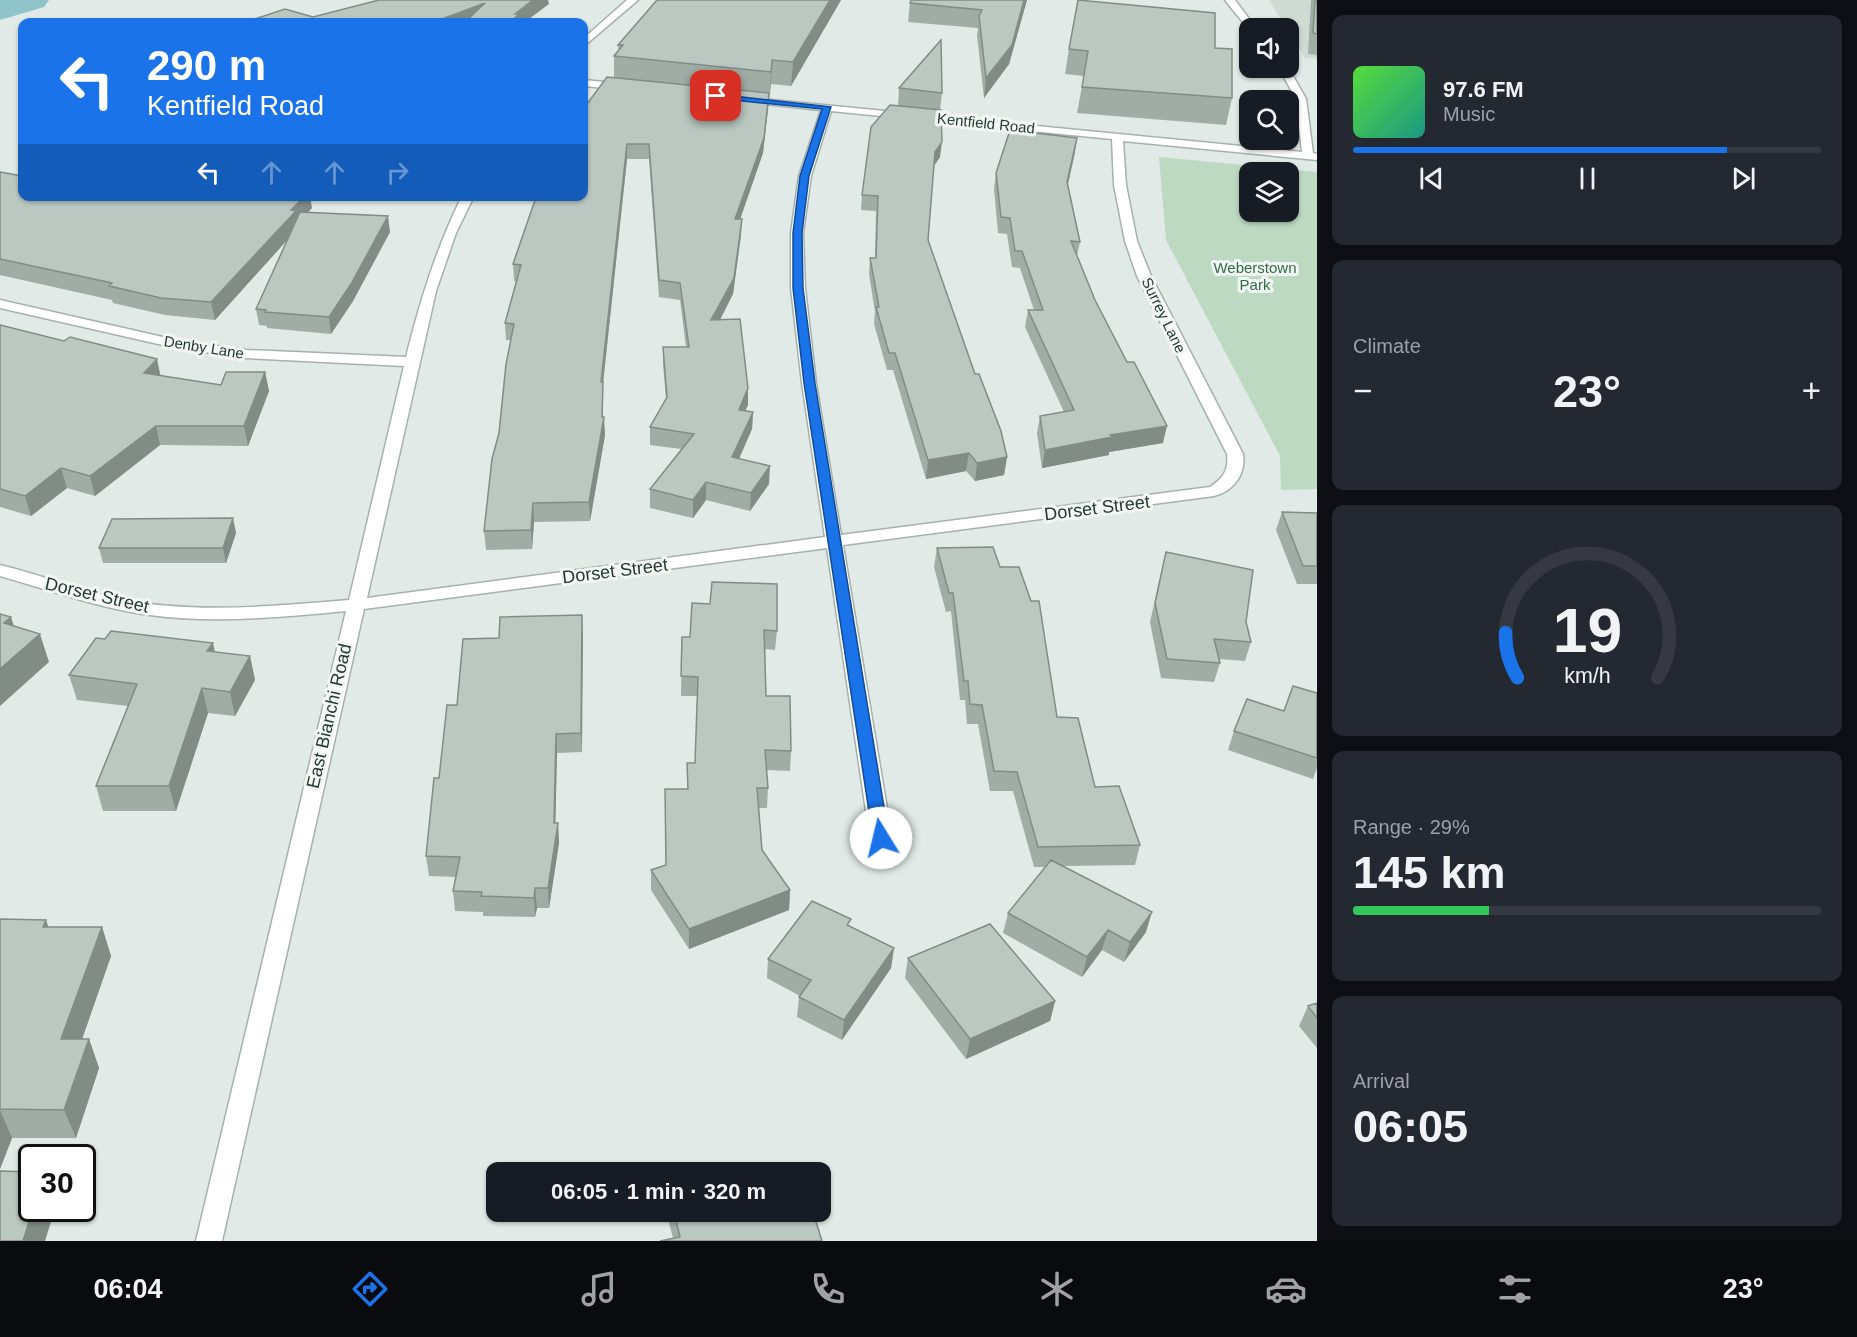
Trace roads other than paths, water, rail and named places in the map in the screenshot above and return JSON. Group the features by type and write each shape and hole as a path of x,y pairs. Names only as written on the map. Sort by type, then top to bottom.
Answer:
{"street":[{"path":"588,39 633,0"},
{"path":"1230,0 1244,18"},
{"path":"1289,78 1301,99 1313,156"},
{"path":"588,82 640,88"},
{"name":"Kentfield Road","path":"733,98 1313,156"},
{"path":"826,107 805,176 797,233 798,277 809,383 836,542 881,838"},
{"name":"Surrey Lane","path":"1117,137 1120,185 1131,241 1144,276 1174,338 1235,454 1238,468 1229,482"},
{"name":"East Bianchi Road","path":"209,1241 411,362 429,291 450,233 466,201"},
{"name":"Denby Lane","path":"0,304 176,344 246,354 411,362"},
{"name":"Dorset Street","path":"0,570 88,596 149,609 265,612 354,605 1192,496 1214,491 1229,482"}],"waterway":[{"path":"0,9 32,0"}],"park label":[{"name":"Weberstown Park","path":"1255,276"}]}
